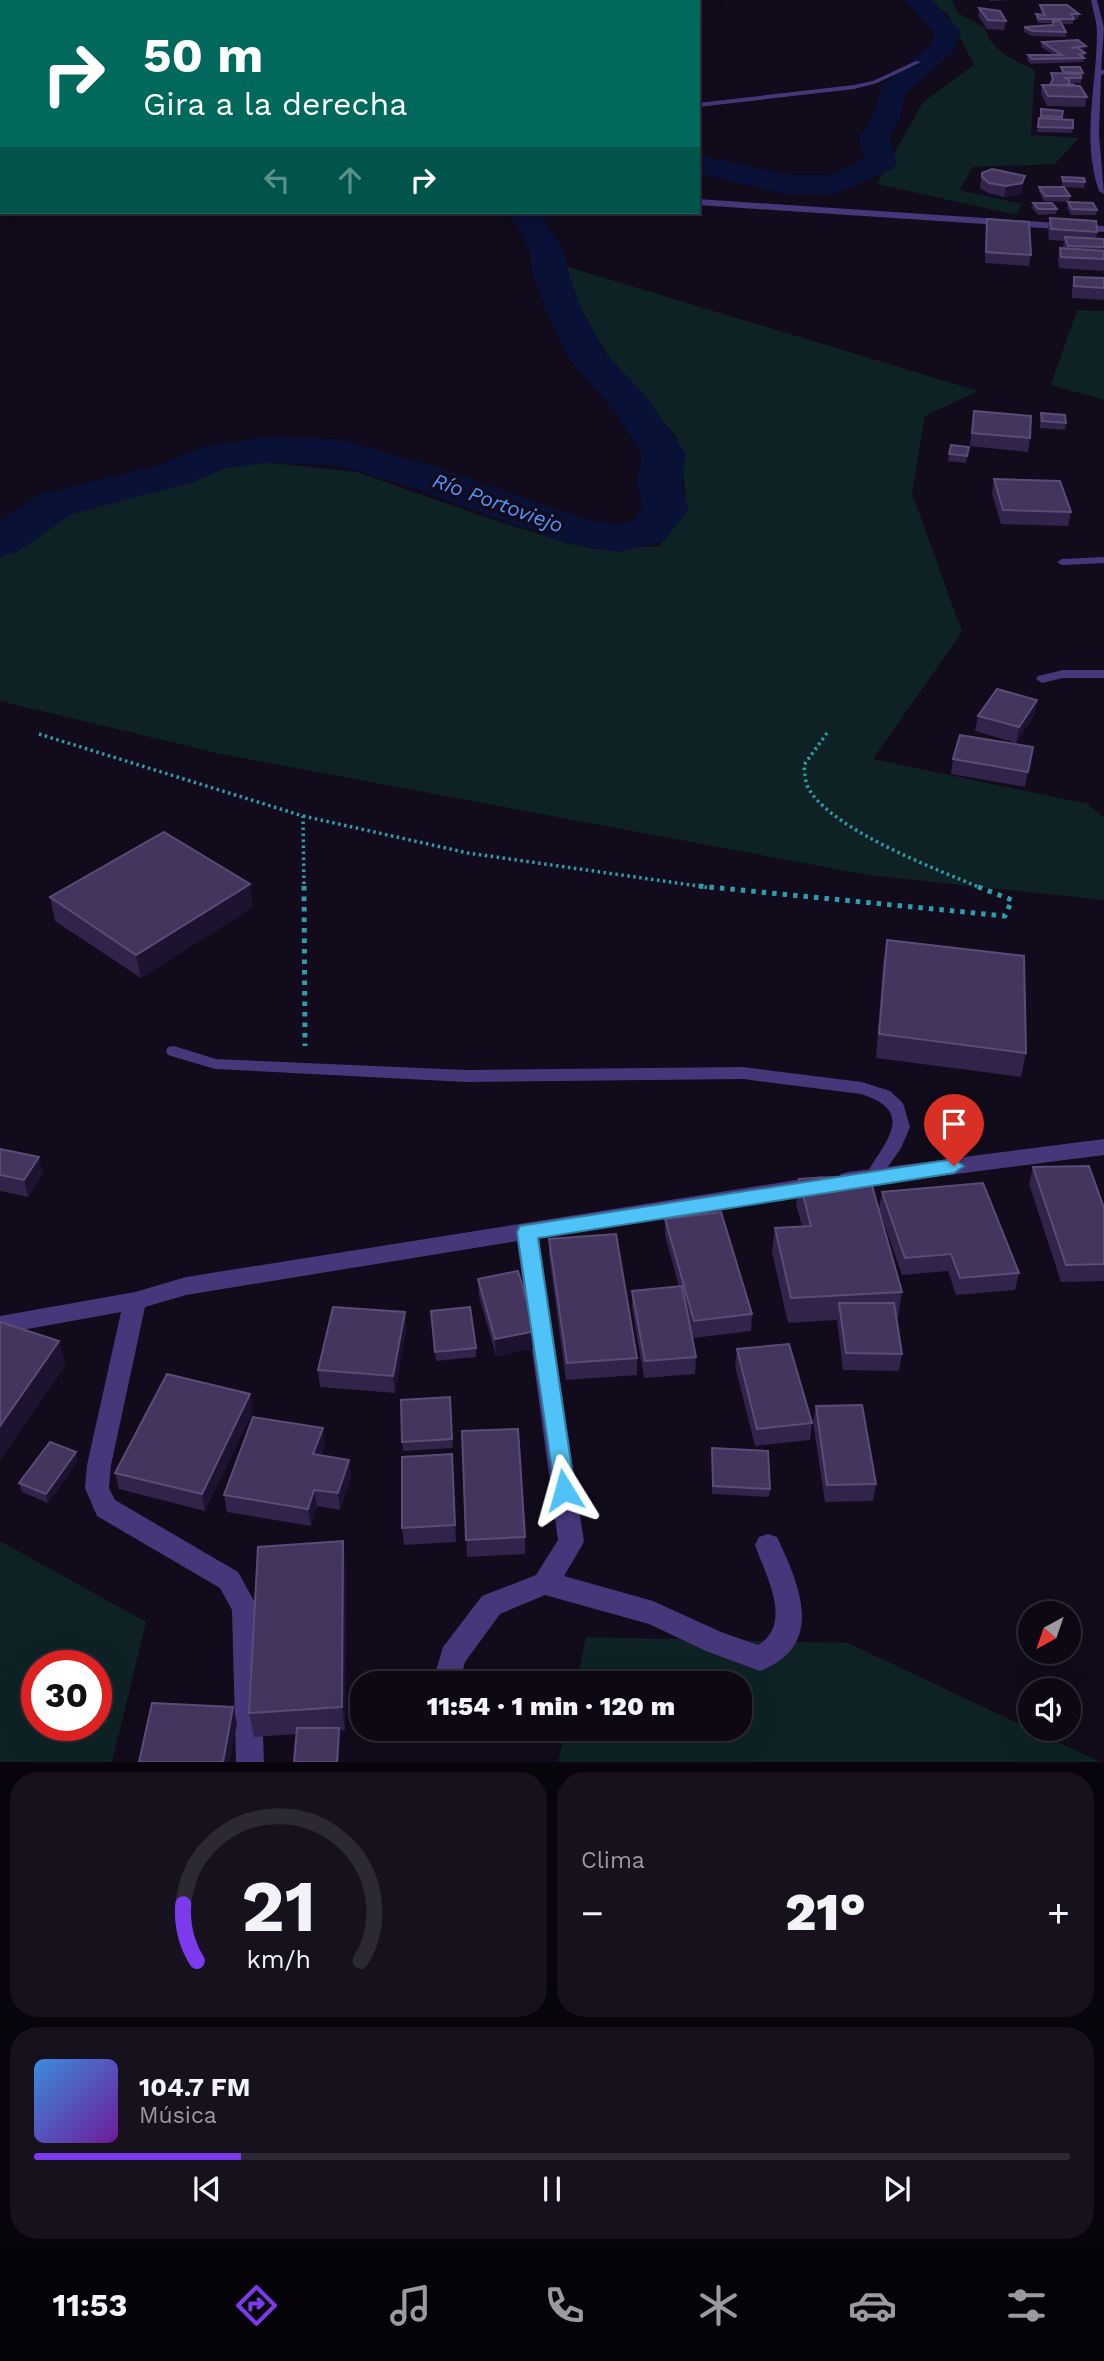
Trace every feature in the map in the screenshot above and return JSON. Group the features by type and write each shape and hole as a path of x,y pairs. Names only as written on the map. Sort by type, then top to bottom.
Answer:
{"street":[{"path":"1094,0 1101,30 1100,73 1093,110 1101,132 1097,175 1104,191"},
{"path":"700,202 1104,229"},
{"path":"0,1325 135,1301 186,1286 873,1176 1104,1147"},
{"path":"449,1671 453,1656 491,1605 545,1583 571,1542 527,1232"},
{"path":"135,1301 99,1465 97,1488 106,1508 229,1580 245,1608 250,1762"},
{"path":"545,1583 653,1613 715,1642 760,1658 784,1644 790,1632 791,1618 768,1545"}],"lane":[{"path":"700,105 864,85 918,62"},
{"path":"1062,562 1104,560"},
{"path":"1042,679 1063,674 1104,674"},
{"path":"174,1051 215,1064 466,1076 743,1073 862,1088 884,1096 897,1107 902,1128 895,1144 873,1176"}],"path":[{"path":"39,734 303,816 468,853 722,890 1005,916 1012,900 947,875 839,819 810,791 804,765 827,733"},
{"path":"303,816 305,1068"}],"green space":[{"path":"924,0 952,0 958,13 985,28 998,49 1035,70 1031,135 1079,138 1055,164 973,167 959,190 1022,204 1016,215 877,184 923,102 974,65 948,14"},
{"path":"565,266 978,391 925,416 912,493 962,632 873,759 1088,804 1104,818 1104,900 868,875 221,754 0,701 0,557 66,511 243,460 357,472 502,523 592,549 660,546 686,493 677,438 610,359 582,311"},
{"path":"1077,310 1104,311 1104,400 1051,385"},
{"path":"0,1541 146,1622 112,1762 0,1762"},
{"path":"586,1637 848,1643 1018,1723 1018,1741 1056,1741 1100,1762 558,1762 563,1741 752,1741 752,1671 579,1671"}],"building":[{"path":"1040,5 1067,5 1079,14 1071,14 1074,19 1039,19 1036,14 1045,15"},
{"path":"979,8 1000,11 1006,21 988,20"},
{"path":"1053,21 1060,21 1066,32 1033,31 1024,27 1053,25"},
{"path":"1078,40 1086,46 1077,47 1085,53 1079,54 1084,58 1032,59 1028,55 1062,55 1042,42"},
{"path":"1061,67 1080,67 1083,73 1064,72"},
{"path":"1051,73 1080,74 1081,78 1064,78 1069,79 1069,84 1075,85 1050,85 1053,79"},
{"path":"1042,85 1080,86 1087,97 1048,96"},
{"path":"1041,109 1063,111 1062,117 1041,116"},
{"path":"1039,118 1073,120 1073,128 1038,127"},
{"path":"992,169 1025,176 1022,183 1006,186 989,183 982,177 982,173"},
{"path":"1062,177 1084,178 1085,182 1063,181"},
{"path":"1039,187 1064,187 1070,196 1045,196"},
{"path":"1068,202 1093,203 1097,210 1072,209"},
{"path":"1033,203 1052,203 1057,209 1038,209"},
{"path":"1050,218 1096,221 1097,232 1051,229"},
{"path":"987,219 1029,222 1031,255 986,252"},
{"path":"1065,237 1104,239 1104,247 1068,246"},
{"path":"1060,248 1104,251 1104,259 1061,257"},
{"path":"1074,277 1104,278 1104,288 1074,286"},
{"path":"974,411 1031,416 1030,438 972,433"},
{"path":"1041,413 1065,415 1066,423 1042,421"},
{"path":"951,445 969,447 967,456 949,454"},
{"path":"994,479 1060,481 1071,512 1003,510"},
{"path":"997,689 1037,700 1019,727 978,716"},
{"path":"960,735 1033,747 1028,772 953,759"},
{"path":"164,832 250,884 136,955 50,897"},
{"path":"887,940 1024,956 1026,1053 879,1034"},
{"path":"0,1149 39,1157 24,1180 0,1175"},
{"path":"1089,1166 1104,1208 1104,1264 1066,1265 1033,1167"},
{"path":"869,1175 902,1292 791,1298 775,1228 811,1226 799,1179"},
{"path":"983,1183 1019,1273 960,1278 951,1254 905,1258 882,1192"},
{"path":"721,1212 752,1314 694,1321 665,1219"},
{"path":"616,1234 637,1358 567,1363 549,1239"},
{"path":"518,1271 536,1331 495,1339 478,1279"},
{"path":"682,1286 696,1357 645,1361 632,1291"},
{"path":"839,1303 894,1303 902,1354 846,1353"},
{"path":"333,1307 405,1312 393,1376 318,1370"},
{"path":"470,1307 476,1348 435,1352 431,1311"},
{"path":"0,1322 59,1341 0,1426"},
{"path":"789,1344 812,1423 757,1429 737,1349"},
{"path":"167,1374 250,1394 202,1494 115,1473"},
{"path":"450,1397 452,1439 402,1442 401,1400"},
{"path":"862,1405 876,1484 827,1485 816,1406"},
{"path":"253,1417 323,1428 313,1454 349,1460 338,1493 314,1490 308,1509 224,1495"},
{"path":"518,1429 525,1537 466,1540 462,1431"},
{"path":"50,1442 76,1452 46,1494 19,1483"},
{"path":"712,1448 768,1451 770,1489 713,1486"},
{"path":"452,1454 455,1525 402,1528 402,1457"},
{"path":"343,1541 342,1707 249,1713 258,1547"},
{"path":"152,1703 233,1707 223,1762 139,1762"},
{"path":"297,1728 339,1728 337,1762 294,1762"}],"waterway":[{"name":"Río Portoviejo","path":"700,164 789,185 835,184 882,162 874,137 886,119 892,92 944,46 948,32 925,6 916,0"},
{"name":"Río Portoviejo","path":"0,542 56,504 175,474 217,456 265,450 337,452 421,476 584,534 621,538 648,531 666,509 659,483 664,454 630,403 589,359 563,308 549,268 547,251 525,214"}],"route":[{"path":"564,1490 527,1232 873,1176 954,1166"}]}
